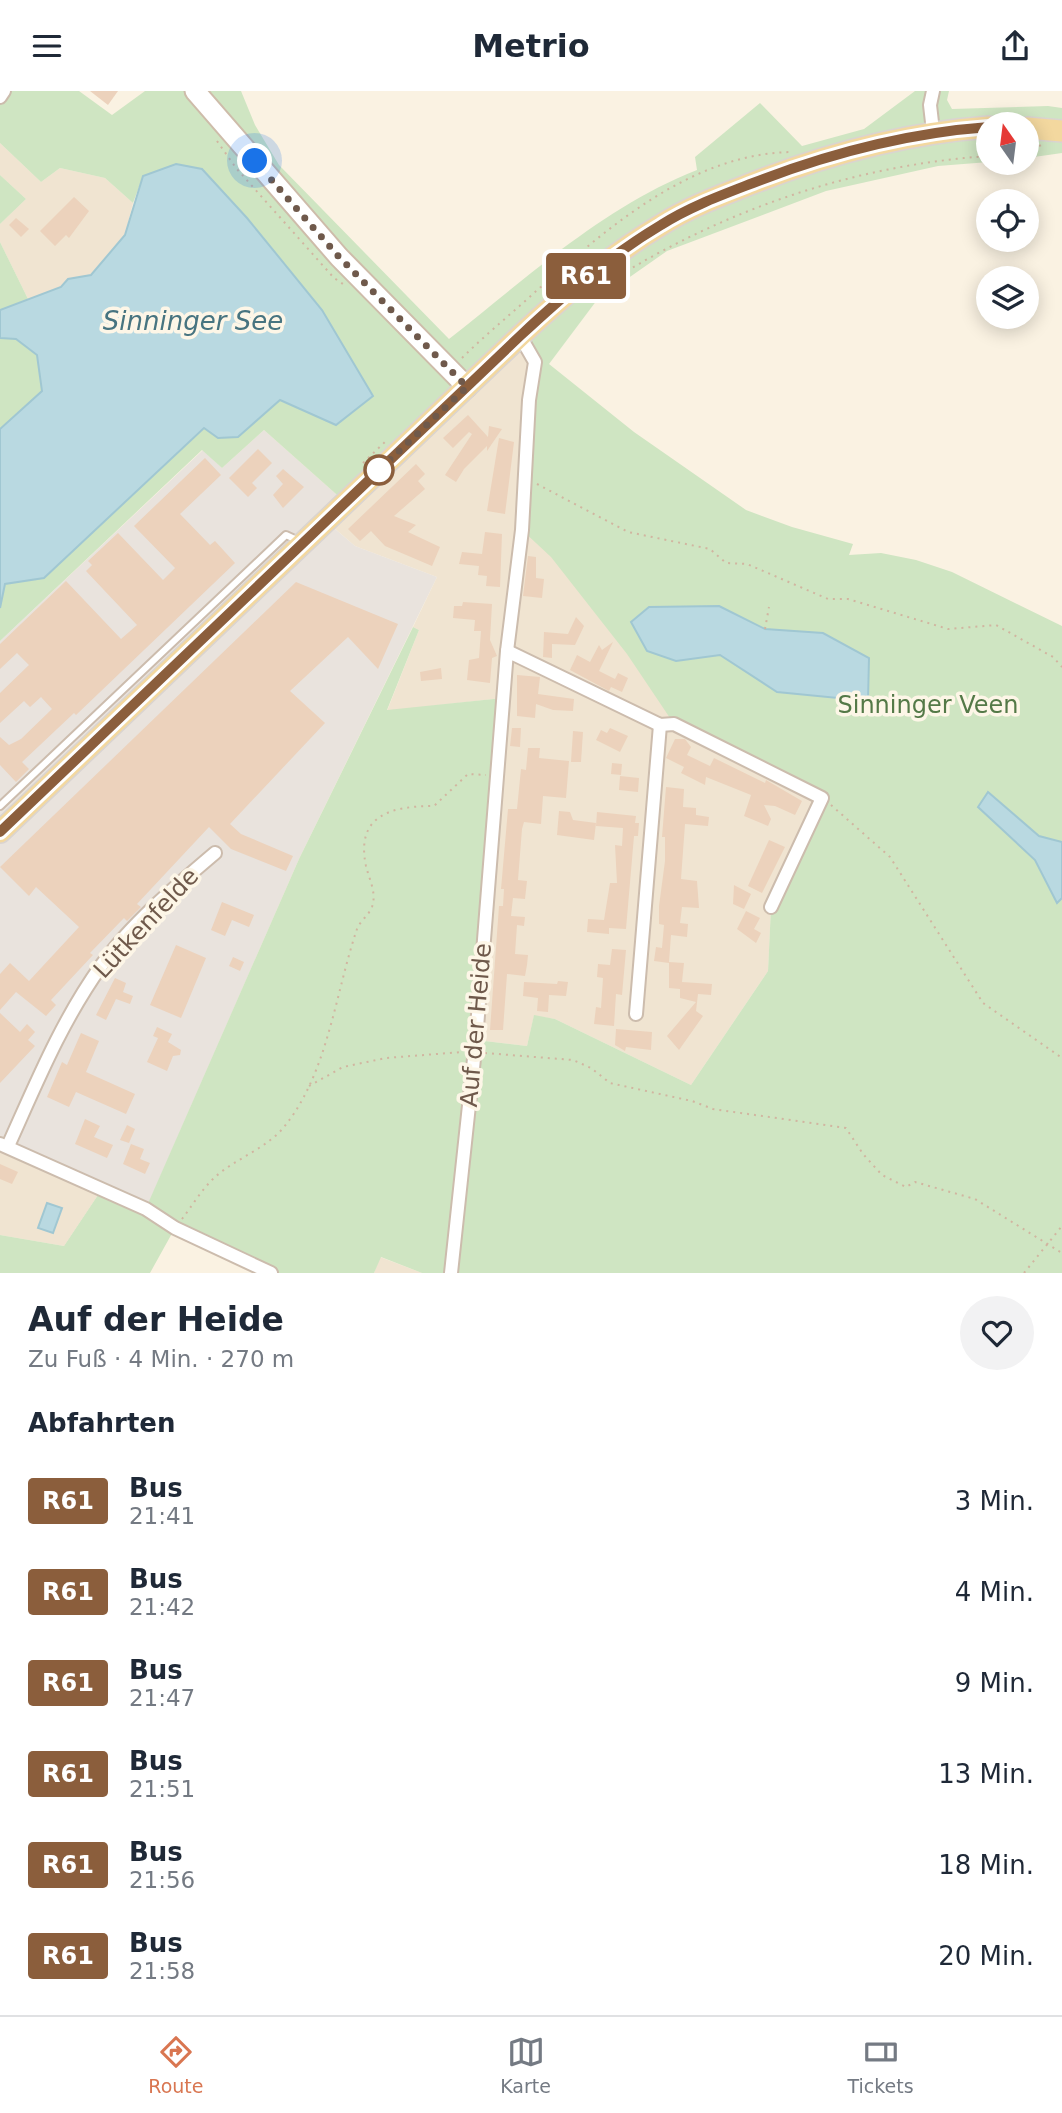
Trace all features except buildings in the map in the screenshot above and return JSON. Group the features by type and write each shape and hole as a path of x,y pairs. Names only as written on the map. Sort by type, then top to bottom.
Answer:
{"main road":[{"path":"195,91 339,257 467,387"},
{"path":"0,832 577,283 663,223 720,196 809,162 868,144 933,131 976,128"},
{"path":"1040,129 1062,131"}],"street":[{"path":"0,97 4,91"},
{"path":"933,91 930,105 933,131"},
{"name":"Auf der Heide","path":"451,1273 475,1052 507,651 535,362 520,336"},
{"path":"507,651 660,725 674,724 822,798 771,907"},
{"path":"636,1014 660,725"},
{"name":"Lütkenfelde","path":"215,853 171,891 102,964 59,1032 4,1145 146,1209 175,1228 271,1273"}],"lane":[{"path":"0,806 286,535 304,543"}],"path":[{"path":"604,284 656,252 723,219 867,173 938,159 976,157"},
{"path":"524,481 543,487 557,497 628,532 710,549 726,563 747,564 828,599 848,599 948,629 996,625 1054,657 1062,667"},
{"path":"765,629 769,607"},
{"path":"175,1228 214,1178 283,1129 309,1086 358,926 372,906 373,887 365,864 365,837 377,816 405,806 434,806 468,774 497,775"},
{"path":"822,798 890,857 983,1003 1062,1058"},
{"path":"309,1086 343,1067 386,1058 475,1052 573,1060 591,1067 610,1083 692,1101 713,1109 846,1128 863,1154 882,1175 906,1187 915,1182 975,1199 1043,1244 1051,1244 1062,1253"},
{"path":"1024,1273 1051,1244 1062,1226"}],"shaded area":[{"path":"0,143 41,182 60,168 105,178 133,203 125,235 90,275 68,279 61,287 28,299 0,242 0,224 26,199 0,175"},
{"path":"520,336 822,798 771,907 768,971 691,1085 555,1019 534,1016 527,1046 476,1040 502,698 387,711 419,630 413,627 437,577 355,546 326,521"},
{"path":"264,430 345,502 327,522 355,546 437,577 299,859 146,1209 0,1144 0,641 203,450 222,468"},
{"path":"0,1144 102,1189 64,1246 0,1235"},
{"path":"380,1257 422,1273 374,1273"}],"green space":[{"name":"Sinninger Veen","path":"0,91 79,91 112,115 145,91 241,91 255,125 279,165 449,339 598,223 663,185 697,170 695,157 760,103 802,146 864,129 915,91 949,91 947,100 952,109 1048,106 1062,108 1062,153 1040,156 1040,112 976,112 976,163 938,166 826,191 667,251 597,300 549,364 634,432 746,510 792,527 853,544 849,555 881,553 916,560 952,572 1062,626 1062,1273 422,1273 381,1257 374,1273 271,1273 175,1228 150,1273 0,1273 0,1235 64,1246 102,1189 146,1208 299,859 413,627 419,630 387,710 503,698 476,1040 527,1046 534,1015 555,1019 691,1085 768,971 771,907 822,798 674,724 627,654 551,557 522,530 535,362 520,336 345,502 264,430 222,468 202,450 0,641 0,585 44,578 205,428 238,437 280,400 336,425 322,310 202,169 143,176 133,203 105,178 60,168 41,182 0,143"},
{"path":"0,175 26,199 0,224"},
{"path":"0,242 28,299 0,310"},
{"path":"0,338 16,339 37,355 42,391 0,429"}],"water":[{"name":"Sinninger See","path":"176,164 202,169 247,218 322,310 373,396 336,425 280,400 238,437 218,438 204,428 44,578 5,584 0,608 0,429 42,391 37,355 16,339 0,338 0,310 61,287 68,279 91,275 125,235 143,176"},
{"path":"719,606 765,629 823,633 869,658 868,701 777,692 720,655 676,661 647,651 631,622 649,607"},
{"path":"988,792 1039,836 1062,842 1062,898 1057,903 1035,860 978,807"},
{"path":"47,1203 62,1208 53,1233 38,1228"}],"bus line":[{"name":"R61","path":"0,832 520,336 577,283 609,259 663,223 720,196 809,162 868,144 933,131 976,128"}],"route":[{"path":"255,161 339,257 467,387 379,470"}]}
